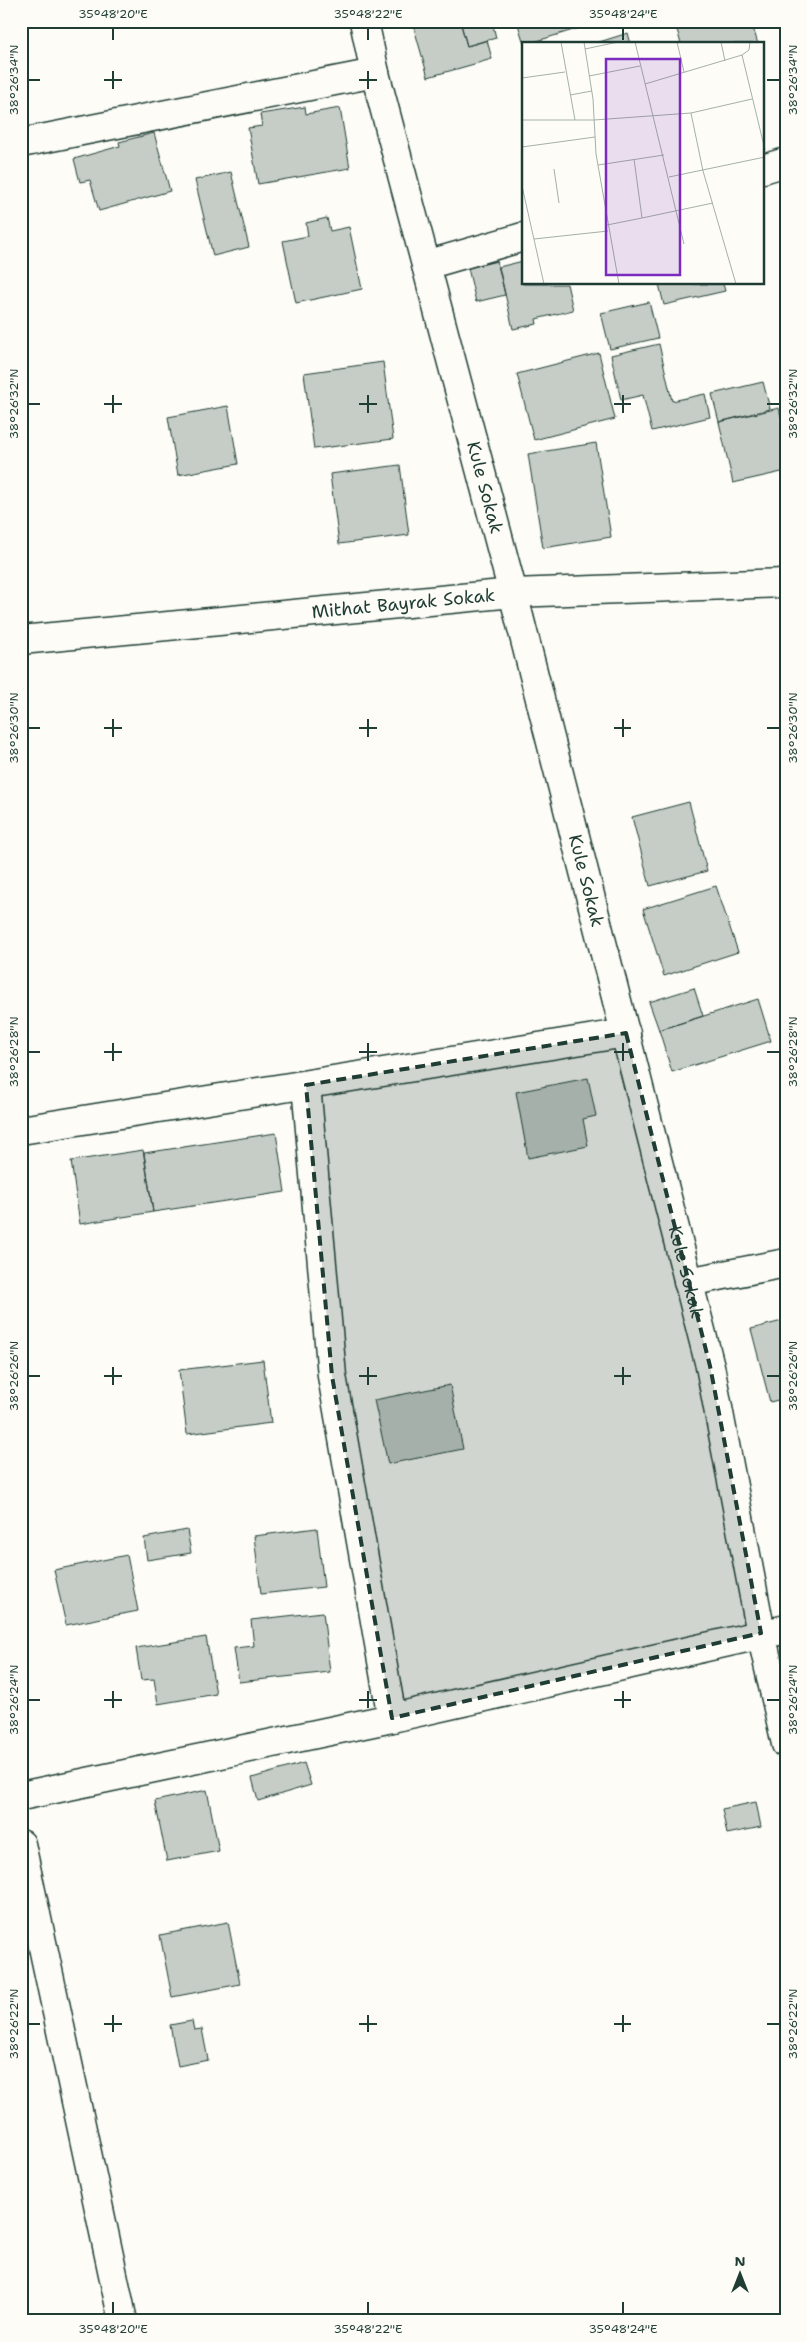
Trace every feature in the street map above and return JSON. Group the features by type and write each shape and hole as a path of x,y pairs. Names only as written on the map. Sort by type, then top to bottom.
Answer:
{"street":[{"name":"Kule Sokak","path":"364,21 375,73 513,592 710,1366 774,1631 786,1744"},
{"path":"21,144 375,73"},
{"path":"764,168 786,162"},
{"path":"426,265 522,237"},
{"name":"Mithat Bayrak Sokak","path":"21,640 513,592 786,583"},
{"path":"21,1130 626,1033"},
{"path":"306,1085 332,1376 392,1718"},
{"path":"688,1282 786,1263"},
{"path":"21,1796 392,1718 774,1631"},
{"path":"22,1854 123,2321"}],"highlighted area":[{"path":"626,1033 710,1366 761,1633 392,1718 332,1376 306,1085"}],"building":[{"path":"412,21 460,21 467,46 487,40 492,59 428,77"},
{"path":"460,21 492,21 496,38 467,46"},
{"path":"517,21 603,21 534,42 523,42"},
{"path":"691,21 751,21 757,42 680,42 676,26"},
{"path":"628,33 630,42 599,42"},
{"path":"305,107 306,114 340,108 350,168 258,184 248,128 262,126 260,114"},
{"path":"154,133 170,191 99,211 90,180 80,182 74,159 120,146 119,142"},
{"path":"231,172 249,247 213,256 195,180"},
{"path":"327,218 330,231 349,227 362,289 296,303 283,241 308,236 306,223"},
{"path":"497,261 505,295 476,302 468,268"},
{"path":"522,261 522,285 567,285 573,310 536,319 537,324 513,329 499,267"},
{"path":"659,285 723,285 725,291 664,305"},
{"path":"649,302 658,338 610,349 601,313"},
{"path":"659,344 672,401 705,394 710,417 652,431 643,395 621,400 611,355"},
{"path":"599,353 615,419 534,440 517,374"},
{"path":"383,362 393,439 314,449 304,373"},
{"path":"763,382 770,409 719,422 712,394"},
{"path":"228,406 238,464 178,475 168,417"},
{"path":"779,408 786,437 786,471 733,483 719,422"},
{"path":"596,443 611,537 543,548 528,454"},
{"path":"400,465 409,535 339,544 330,474"},
{"path":"689,802 707,871 650,886 632,817"},
{"path":"716,886 738,952 664,976 643,909"},
{"path":"694,988 703,1016 659,1030 649,1002"},
{"path":"758,999 771,1041 672,1072 659,1030"},
{"path":"588,1078 596,1116 583,1119 588,1146 528,1158 516,1092"},
{"path":"276,1133 285,1192 153,1212 144,1153"},
{"path":"143,1150 153,1212 80,1224 71,1161"},
{"path":"786,1320 786,1398 770,1402 751,1329"},
{"path":"263,1360 271,1423 187,1434 179,1370"},
{"path":"450,1385 463,1449 388,1464 374,1400"},
{"path":"317,1528 324,1587 261,1594 254,1536"},
{"path":"187,1530 191,1553 147,1560 144,1538"},
{"path":"127,1555 138,1611 66,1625 54,1570"},
{"path":"323,1612 330,1672 239,1682 234,1648 254,1646 251,1620"},
{"path":"206,1637 216,1694 158,1704 154,1679 141,1680 136,1648"},
{"path":"304,1763 311,1785 258,1801 252,1778"},
{"path":"207,1790 219,1851 167,1861 155,1801"},
{"path":"756,1802 761,1827 727,1834 722,1809"},
{"path":"228,1922 240,1984 172,1997 160,1935"},
{"path":"192,2021 194,2030 202,2029 208,2060 178,2066 170,2025"}]}
